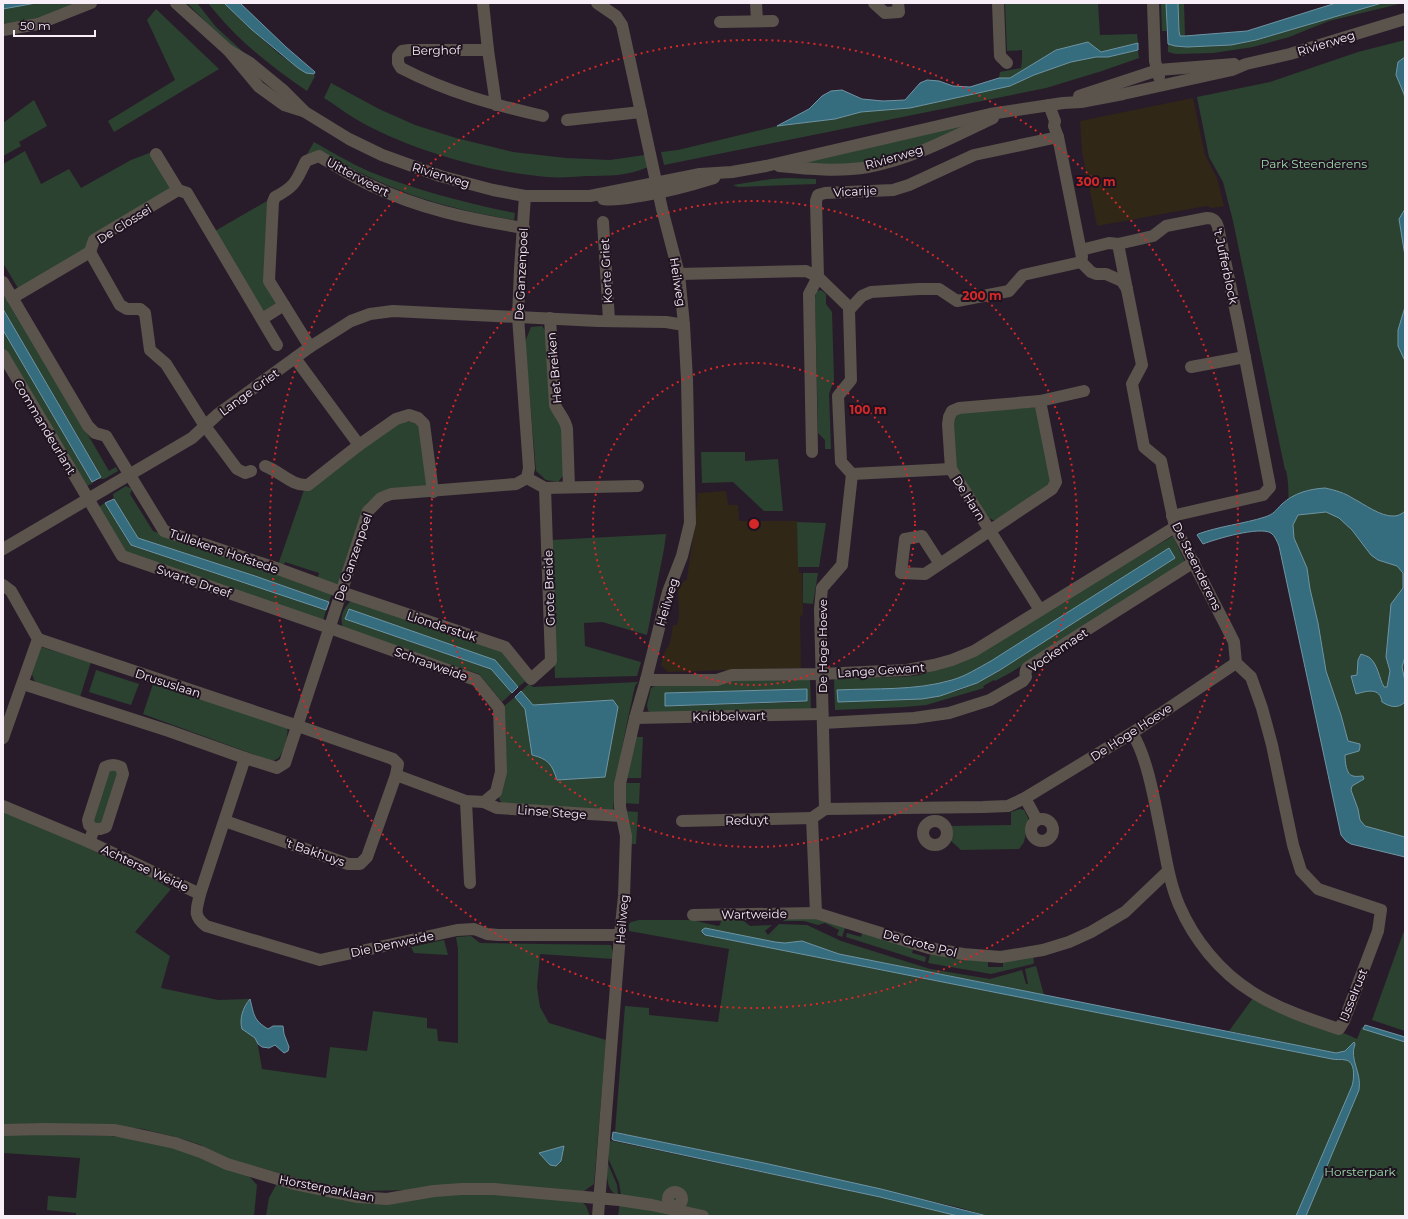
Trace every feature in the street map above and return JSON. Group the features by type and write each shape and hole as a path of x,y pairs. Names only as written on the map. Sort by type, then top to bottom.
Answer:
{"street":[{"path":"3,30 38,24 91,3"},
{"name":"Rivierweg","path":"176,3 190,14 228,50 250,63 284,91 305,112 349,139 389,158 440,176 493,190 525,196 590,196 608,200 621,199 657,188 696,184 732,172 766,166 990,114 1063,103 1081,102 1232,70 1246,64 1290,54 1405,19"},
{"name":"Rivierweg","path":"182,3 190,14"},
{"path":"483,3 496,105"},
{"name":"Heilweg","path":"596,3 616,16 622,25 657,188 680,274 684,324 690,523 682,556 668,592 635,718 620,784 621,816 626,836 624,896 598,1216"},
{"path":"756,3 757,21"},
{"path":"874,3 886,13 899,12 898,3"},
{"path":"998,3 1000,56 1008,63"},
{"path":"1153,3 1155,61 1161,86"},
{"path":"720,22 773,21"},
{"name":"Berghof","path":"488,50 402,51 398,56 398,63 401,68 446,88 496,105 543,116"},
{"name":"Rivierweg","path":"1063,103 1077,96 1158,70 1222,64 1246,64"},
{"path":"1049,105 1055,121 1054,126 1058,137 1081,256 1092,272 1110,275 1122,281 1127,289"},
{"name":"Rivierweg","path":"766,166 827,170 868,167 908,156 951,139 996,117 1014,111"},
{"path":"567,120 641,112"},
{"name":"Vicarije","path":"818,277 816,201 818,195 825,193 894,190 909,185 974,155 1058,137"},
{"path":"156,154 178,190 187,193 277,345"},
{"name":"Uitterweert","path":"310,347 269,281 273,202 275,197 295,184 306,161 319,156 369,185 430,209 480,221 524,228"},
{"name":"De Clossei","path":"12,298 90,252 94,240 178,190"},
{"name":"De Ganzenpoel","path":"245,758 277,768 285,762 368,511 381,498 391,494 433,492 516,484 527,478 529,468 518,317 525,196"},
{"name":"'t Jufferblock","path":"1081,256 1109,243 1118,244 1153,236 1166,226 1207,218 1212,218 1218,226 1270,487 1263,495 1173,522"},
{"name":"Korte Griet","path":"603,222 609,320"},
{"name":"De Steenderens","path":"1118,244 1142,365 1132,384 1144,447 1161,461 1173,522 1234,642 1236,663"},
{"path":"90,252 120,305 127,309 140,309 145,313 150,350 166,364 205,426 237,469 245,473 251,471"},
{"path":"852,474 841,462 838,396 851,380 849,310 862,296 871,292 919,288 939,289 957,301 1002,293 1009,291 1023,275 1081,256"},
{"path":"680,274 806,271 818,277 850,308"},
{"path":"812,452 809,294 818,277"},
{"name":"Tullekens Hofstede","path":"3,282 88,426 95,433 106,436 164,531 273,567 341,592"},
{"path":"262,319 284,305"},
{"name":"Lange Griet","path":"3,549 192,438 218,414 310,347 352,321 370,314 392,311 518,317"},
{"name":"Korte Griet","path":"518,317 666,322 684,324"},
{"name":"Het Breiken","path":"550,318 555,405 559,413 566,421 569,487"},
{"name":"Commandeurlant","path":"3,356 88,498"},
{"path":"1191,368 1245,357"},
{"path":"295,358 359,445"},
{"path":"951,469 948,424 952,411 959,408 1040,400 1084,391"},
{"path":"940,564 1052,489 1056,482 1040,400"},
{"path":"265,466 272,468 288,480 298,485 316,483 359,445 396,419 408,415 418,418 424,424 433,492"},
{"name":"De Harn","path":"852,474 951,469 1040,610"},
{"name":"De Hoge Hoeve","path":"852,474 842,565 822,588 820,609 825,809 1008,806 1025,798 1132,733 1236,663"},
{"path":"527,478 545,488 638,486"},
{"name":"Grote Breide","path":"531,679 551,661 545,488"},
{"name":"Swarte Dreef","path":"88,498 122,556 330,628"},
{"name":"Lange Gewant","path":"646,680 717,680 732,675 821,674 907,670 946,662 974,651 1040,610 1173,522"},
{"name":"Vockemaet","path":"822,718 934,716 990,700 1023,681 1026,677 1026,669 1028,667 1194,562"},
{"path":"3,585 11,591 38,639 3,738"},
{"name":"Lionderstuk","path":"341,592 505,647 531,679"},
{"name":"Schraaweide","path":"330,628 476,680 499,708 501,772 496,792 484,802"},
{"name":"Drususlaan","path":"38,639 298,726"},
{"name":"IJsselrust","path":"1132,733 1137,742 1148,775 1163,840 1168,871 1178,904 1193,934 1222,969 1252,992 1279,1006 1339,1029 1344,1021 1378,931 1381,910 1318,889 1301,871 1293,845 1272,745 1262,708 1251,677 1236,663"},
{"path":"23,684 169,731 245,758 200,894"},
{"name":"Knibbelwart","path":"635,718 822,718"},
{"path":"298,726 393,759 398,764 396,775 466,801 484,802"},
{"name":"Achterse Weide","path":"110,764 116,765 121,767 123,774 106,827 100,830 94,829 88,820 105,767 110,764"},
{"name":"'t Bakhuys","path":"225,821 348,864 360,864 367,857 396,775"},
{"path":"1025,798 1037,820"},
{"path":"466,801 470,883"},
{"name":"Linse Stege","path":"484,802 497,808 621,816"},
{"name":"Achterse Weide","path":"3,806 90,842 200,894"},
{"path":"933,808 934,822"},
{"path":"816,913 812,818 825,809"},
{"name":"Reduyt","path":"682,821 812,818"},
{"name":"Achterse Weide","path":"90,842 94,829"},
{"name":"De Grote Pol","path":"816,913 929,948 963,954 1002,956 1043,950 1068,942 1091,932 1125,912 1168,871"},
{"name":"Die Denweide","path":"200,894 196,913 198,920 206,926 320,960 457,930 474,929 487,934 498,935 620,935"},
{"name":"Wartweide","path":"693,915 816,913"},
{"name":"Horsterparklaan","path":"3,1130 44,1128 114,1130 175,1143 201,1152 227,1164 295,1184 358,1197 387,1199 434,1191 494,1189 599,1198 652,1205 703,1216"}],"shaded area":[{"path":"1193,98 1205,155 1217,178 1224,206 1212,208 1206,206 1097,226 1082,152 1080,121"},
{"path":"726,491 728,505 738,505 739,521 797,521 799,573 802,573 803,615 800,616 801,668 668,672 661,665 664,653 670,643 673,625 677,625 679,617 678,587 687,579 698,493"}],"green space":[{"path":"36,3 75,3 51,15 13,23 3,23 3,9"},
{"path":"187,3 197,3 216,27 242,51 235,51"},
{"path":"208,3 224,3 279,54 306,73 313,74 315,76 307,91 280,72 241,40"},
{"path":"1005,3 1098,3 1100,35 1137,34 1138,43 1101,52 1088,42 1056,50 1010,78 999,78 1000,72 1021,68 1022,60 1022,50 1007,51"},
{"path":"1161,3 1166,3 1167,31 1162,31"},
{"path":"1178,3 1184,3 1185,36 1180,36"},
{"path":"1382,3 1403,3 1329,21 1289,37 1253,47 1213,53 1176,54 1168,52 1168,44 1187,47 1231,45 1256,40"},
{"path":"156,9 219,69 114,132 108,121 175,80 147,20"},
{"name":"Park Steenderens","path":"1405,40 1405,850 1358,838 1288,525 1288,483 1286,470 1233,221 1223,182 1209,157 1197,97 1270,82 1358,52"},
{"path":"1138,50 1139,58 1046,88 664,165 661,152 678,150 777,126 835,119 861,112 910,108 1010,86 1034,75 1071,62 1096,57 1108,57"},
{"path":"331,83 379,109 415,125 456,138 513,152 566,158 610,160 645,155 648,167 618,175 547,177 498,170 473,164 422,149 398,140 354,118 324,98"},
{"path":"34,100 47,126 19,142 21,146 3,156 3,123"},
{"path":"991,115 950,137 867,165 774,165"},
{"path":"314,142 368,171 441,195 515,213 514,220 423,199 375,180 320,151 306,156"},
{"path":"25,151 41,184 69,169 81,188 131,160 152,152 171,187 85,249 18,288 3,263 3,164"},
{"path":"771,179 816,179 816,184 738,187 733,185"},
{"path":"267,201 269,202 277,302 263,312 215,231"},
{"path":"3,289 109,471 116,467 118,471 104,479 97,479 101,476 3,309"},
{"path":"821,290 826,294 826,304 832,312 834,380 829,394 831,449 825,449 825,440 818,433 815,299 816,291"},
{"path":"542,326 548,335 563,423 566,472 558,482 546,480 536,471 525,342 531,327"},
{"path":"3,330 93,483 85,487 3,347"},
{"path":"1035,407 1038,412 1051,478 1049,484 998,520 993,520 989,518 955,467 952,423 955,415 960,413"},
{"path":"400,422 413,422 420,428 427,489 374,498 367,503 363,509 337,587 317,581 319,573 285,562 283,566 278,565 304,490"},
{"path":"701,452 745,452 745,461 778,459 783,511 764,511 733,482 702,483"},
{"path":"126,486 132,489 130,494 153,531 332,593 329,602 138,538 114,499 113,494"},
{"path":"105,503 131,545 326,610 323,621 126,554 97,508"},
{"path":"797,522 826,523 819,567 798,567"},
{"path":"666,534 647,635 602,622 584,623 585,646 641,662 637,676 555,678 551,540"},
{"path":"1173,536 1185,562 1010,673 983,686 984,688 926,705 835,710 834,680 836,678 905,677 920,675 952,665","holes":["1169,548 1174,558 1000,670 977,683 957,691 922,699 838,690 924,686 938,684 957,678 972,672 991,661"]},
{"path":"803,573 818,573 813,604 803,603"},
{"path":"352,600 502,651 527,680 518,687 495,660 348,610 345,619 491,669 512,693 502,702 479,674 343,628 343,612"},
{"path":"41,647 91,662 80,697 38,684 34,680 32,674"},
{"path":"96,670 139,684 131,705 89,692"},
{"path":"810,678 811,710 653,713 648,711 647,705 651,688 656,685 730,679","holes":["806,689 807,702 666,706 665,693"]},
{"path":"638,682 635,686 625,732 613,810 503,803 500,801 503,707 515,697 525,709 532,755 546,760 553,769 557,779 613,701 533,705 521,691 529,684 533,687"},
{"path":"153,684 287,727 287,737 282,753 278,758 272,761 143,714"},
{"path":"632,737 643,737 641,778 624,778"},
{"path":"107,770 117,770 119,775 103,824 93,823"},
{"path":"624,783 640,783 639,804 622,803"},
{"path":"1020,809 1024,810 1029,820 1024,842 1019,849 961,850 951,841 950,826 1011,825 1011,812"},
{"path":"3,810 63,833 99,854 122,861 171,889 135,932 170,956 161,988 218,1000 250,999 247,1002 241,1027 257,1040 262,1069 326,1078 330,1047 367,1051 373,1011 427,1018 427,1028 437,1029 438,1041 458,1043 458,949 456,937 471,936 480,943 611,945 613,959 540,954 537,987 540,1007 549,1023 606,1040 594,1184 584,1191 359,1191 304,1180 218,1156 201,1145 143,1129 111,1126 3,1124","holes":["564,1146 550,1165 540,1153"]},
{"path":"623,811 638,812 636,844 628,844"},
{"path":"807,916 846,925 842,937 837,935 839,930 825,923 818,925 804,921 783,921 787,917"},
{"name":"Horsterpark","path":"726,918 740,918 750,926 772,925 765,931 768,935 779,924 807,925 841,941 930,969 990,979 1022,970 1026,984 1028,984 1025,969 1036,966 1044,995 839,954 802,941 785,943 775,942 705,928 705,935 1332,1059 1348,1061 1353,1053 1355,1044 1353,1043 1345,1051 1336,1053 1229,1031 1253,998 1306,1023 1346,1034 1357,1039 1362,1027 1405,1040 1405,1216 987,1216 961,1208 764,1163 615,1132 625,1006 649,1008 649,1015 718,1022 729,949 629,931 629,924 639,920 692,920 718,926 720,925 721,921"},
{"path":"1405,928 1405,1031 1372,1020"},
{"path":"863,930 914,946 912,953 926,957 925,962 846,937 847,933 861,937"},
{"path":"444,940 448,955 414,953 411,947"},
{"path":"931,951 988,960 988,967 1003,967 1003,960 1033,956 1034,962 1033,964 991,974 928,963"},
{"path":"3,1134 110,1136 141,1139 160,1143 247,1174 257,1185 254,1216 76,1216 76,1213 47,1210 48,1196 76,1198 80,1158 3,1153"},
{"path":"608,1140 880,1197 958,1216 618,1216 621,1195 619,1183 609,1160"},
{"path":"607,1161 617,1185 618,1195 611,1190 609,1185 607,1176"},
{"path":"276,1185 302,1187 342,1195 473,1191 582,1202 586,1206 590,1216 266,1216 269,1198"}],"water":[{"path":"3,3 36,3 3,9"},
{"path":"224,3 240,3 286,47 315,72 314,74 306,73 298,68 251,29"},
{"path":"1166,3 1178,3 1180,36 1185,36 1247,31 1336,3 1382,3 1256,40 1231,45 1187,47 1168,44"},
{"path":"1088,42 1101,52 1138,43 1138,50 1108,57 1096,57 1071,62 1034,75 1010,86 910,108 861,112 835,119 777,126 809,109 822,96 831,91 842,90 862,99 883,101 905,100 920,83 927,80 939,81 953,86 970,87 999,78 1010,78 1056,50"},
{"path":"1405,57 1405,99 1396,75 1398,62"},
{"path":"1405,209 1405,256 1399,219"},
{"path":"1405,307 1405,361 1398,346 1398,330"},
{"path":"3,309 101,477 92,482 3,330"},
{"path":"1325,488 1344,493 1373,510 1389,516 1400,515 1405,511 1405,657 1402,667 1405,681 1405,702 1400,706 1391,706 1382,702 1381,697 1376,692 1369,691 1356,694 1351,676 1357,675 1358,660 1361,654 1369,657 1373,661 1384,687 1387,687 1390,671 1386,657 1391,604 1403,588 1403,573 1397,566 1378,560 1371,555 1352,530 1339,518 1326,512 1298,515 1293,525 1294,538 1307,568 1326,671 1348,741 1360,744 1359,751 1345,755 1345,761 1346,767 1351,775 1363,776 1364,779 1352,786 1351,790 1358,809 1360,820 1365,826 1405,837 1405,857 1351,844 1341,835 1279,546 1275,537 1271,533 1265,531 1257,531 1237,534 1203,544 1197,535 1265,517 1297,494 1313,489"},
{"path":"114,499 138,538 329,602 326,610 131,545 105,503"},
{"path":"1169,548 1175,558 1000,670 977,683 940,696 922,699 838,702 837,690 924,686 938,684 967,674 991,661"},
{"path":"349,609 495,660 518,687 512,693 491,669 345,619"},
{"path":"807,689 807,701 665,706 665,693"},
{"path":"521,691 533,705 613,700 618,707 605,777 557,780 551,766 546,760 532,755 525,709 515,697"},
{"path":"705,928 775,942 785,943 802,941 839,954 1336,1053 1345,1051 1354,1042 1354,1061 1359,1077 1359,1090 1306,1216 1296,1216 1352,1086 1353,1067 1349,1061 1332,1059 705,935 702,930"},
{"path":"250,999 253,1013 259,1023 268,1029 273,1026 283,1026 284,1034 289,1047 288,1051 284,1053 275,1045 269,1048 262,1047 258,1044 255,1038 242,1029 242,1013"},
{"path":"1365,1025 1405,1037 1405,1042 1363,1029"},
{"path":"613,1132 881,1189 987,1216 958,1216 880,1197 613,1140"},
{"path":"564,1146 561,1161 556,1166 550,1165 539,1153"}]}
